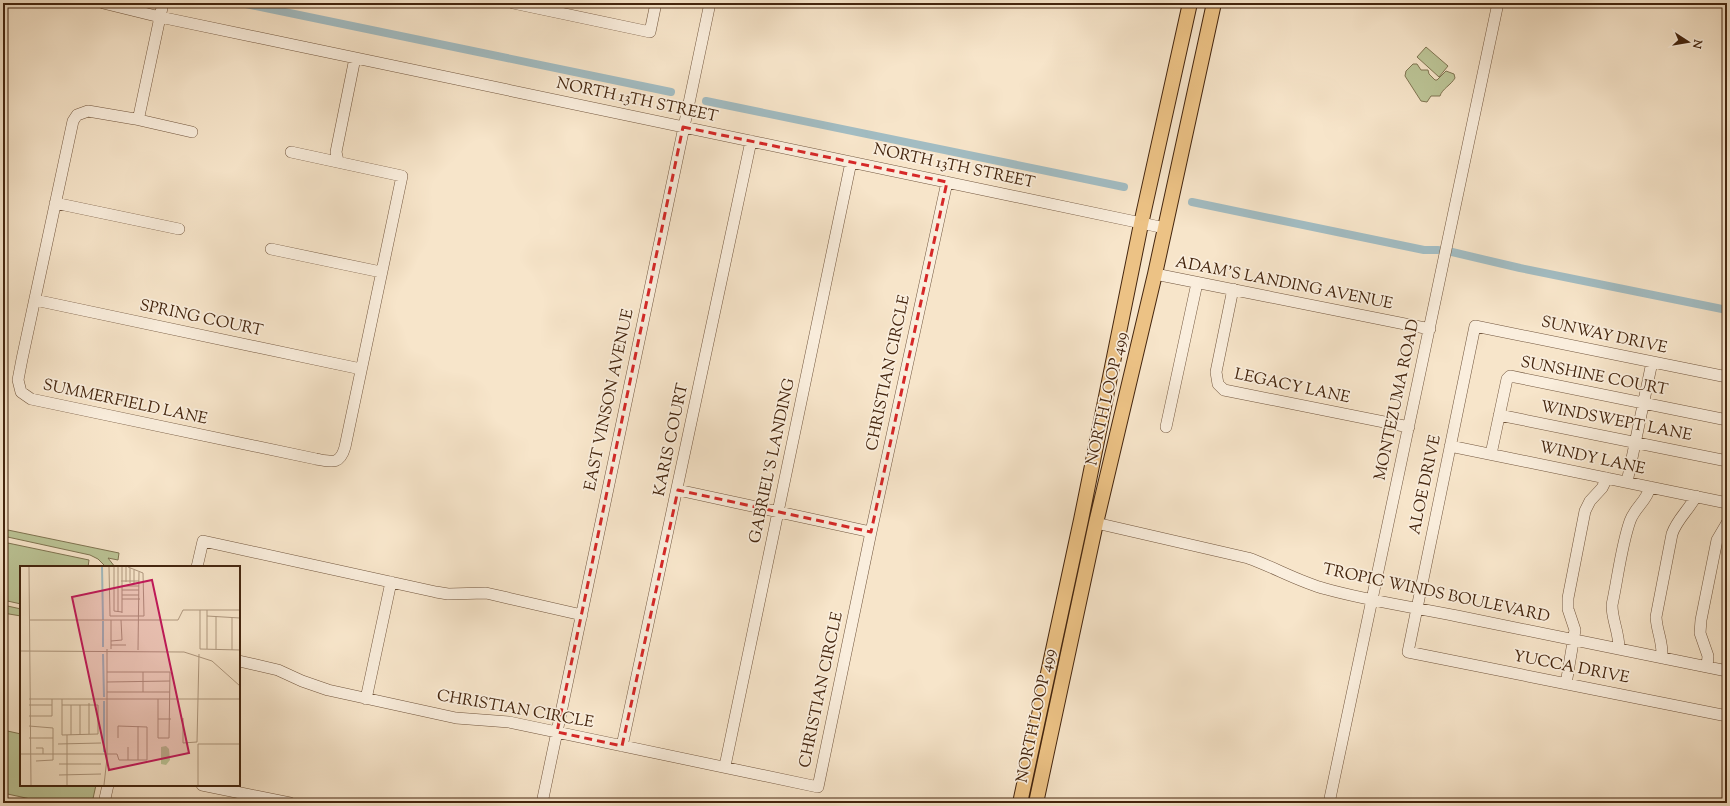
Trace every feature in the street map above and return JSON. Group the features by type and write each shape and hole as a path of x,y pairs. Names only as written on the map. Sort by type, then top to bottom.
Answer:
{"main road":[{"name":"NORTH LOOP 499","path":"1020,803 1190,3"},
{"path":"1206,3 1209,22"},
{"name":"NORTH LOOP 499","path":"1036,803 1096,523 1155,274 1214,3"},
{"path":"1096,523 1090,518 1104,445 1104,404"}],"street":[{"name":"NORTH 13TH STREET","path":"103,3 160,17 1164,228"},
{"path":"135,119 138,118 140,113 162,3"},
{"path":"513,3 650,32 656,3"},
{"name":"EAST VINSON AVENUE","path":"542,803 710,3"},
{"name":"MONTEZUMA ROAD","path":"1329,803 1498,3"},
{"path":"338,161 336,152 355,58"},
{"name":"SUMMERFIELD LANE","path":"135,119 88,111 77,115 71,127 18,380 21,392 31,399 335,462 339,460 344,452 361,369"},
{"path":"135,119 192,132"},
{"name":"KARIS COURT","path":"622,746 678,490 751,141"},
{"path":"291,152 402,176 361,369"},
{"name":"GABRIEL'S LANDING","path":"725,766 851,162"},
{"name":"CHRISTIAN CIRCLE","path":"240,661 278,670 328,690 366,699 456,718 509,722 725,766 818,787 871,532 947,182"},
{"path":"55,203 179,229"},
{"path":"271,249 381,272"},
{"name":"ADAM'S LANDING AVENUE","path":"1155,274 1430,329"},
{"path":"1166,427 1197,282"},
{"name":"LEGACY LANE","path":"1233,289 1216,372 1218,384 1224,390 1409,427"},
{"name":"SPRING COURT","path":"34,300 361,369"},
{"name":"SUNWAY DRIVE","path":"1475,326 1727,377"},
{"name":"ALOE DRIVE","path":"1408,652 1475,326"},
{"path":"1627,482 1652,362"},
{"name":"SUNSHINE COURT","path":"1491,454 1507,379 1510,376 1727,420"},
{"name":"WINDSWEPT LANE","path":"1499,415 1727,461"},
{"name":"WINDY LANE","path":"1450,446 1727,503"},
{"path":"1566,684 1574,623 1568,609 1568,598 1580,532 1587,506 1602,488 1607,478"},
{"path":"1619,649 1619,633 1612,612 1614,598 1629,522 1636,509 1647,497 1650,487"},
{"path":"678,490 871,532"},
{"path":"1662,658 1662,643 1656,624 1656,617 1671,542 1677,521 1692,505 1696,496"},
{"name":"TROPIC WINDS BOULEVARD","path":"1096,523 1248,558 1266,564 1308,584 1372,600 1727,671"},
{"path":"1707,667 1708,656 1700,633 1701,620 1717,540 1727,523"},
{"path":"197,566 203,541 448,594 486,594 582,615"},
{"path":"366,699 391,582"},
{"name":"YUCCA DRIVE","path":"1408,652 1727,716"},
{"path":"104,803 108,786"},
{"path":"207,786 290,803"}],"highlighted area":[{"path":"683,127 947,182 871,532 678,490 622,746 557,732"}],"green space":[{"path":"1426,47 1448,66 1439,77 1417,57"},
{"path":"1413,64 1417,64 1421,70 1428,70 1429,74 1435,80 1437,80 1446,71 1454,74 1455,78 1440,96 1431,96 1427,102 1421,101 1405,76 1406,71"},
{"path":"3,529 119,553 118,560 108,558 114,566 105,566 98,559 90,555 3,536"},
{"path":"3,542 89,560 88,566 20,566 20,604 3,600"},
{"path":"3,605 20,609 20,616 3,613"},
{"path":"3,730 20,734 20,786 96,786 92,803 49,803 3,793"}],"waterway":[{"path":"241,3 671,92"},
{"path":"706,101 1124,187"},
{"path":"1192,202 1424,250 1438,250"},
{"path":"1452,252 1520,268 1727,310"}]}
